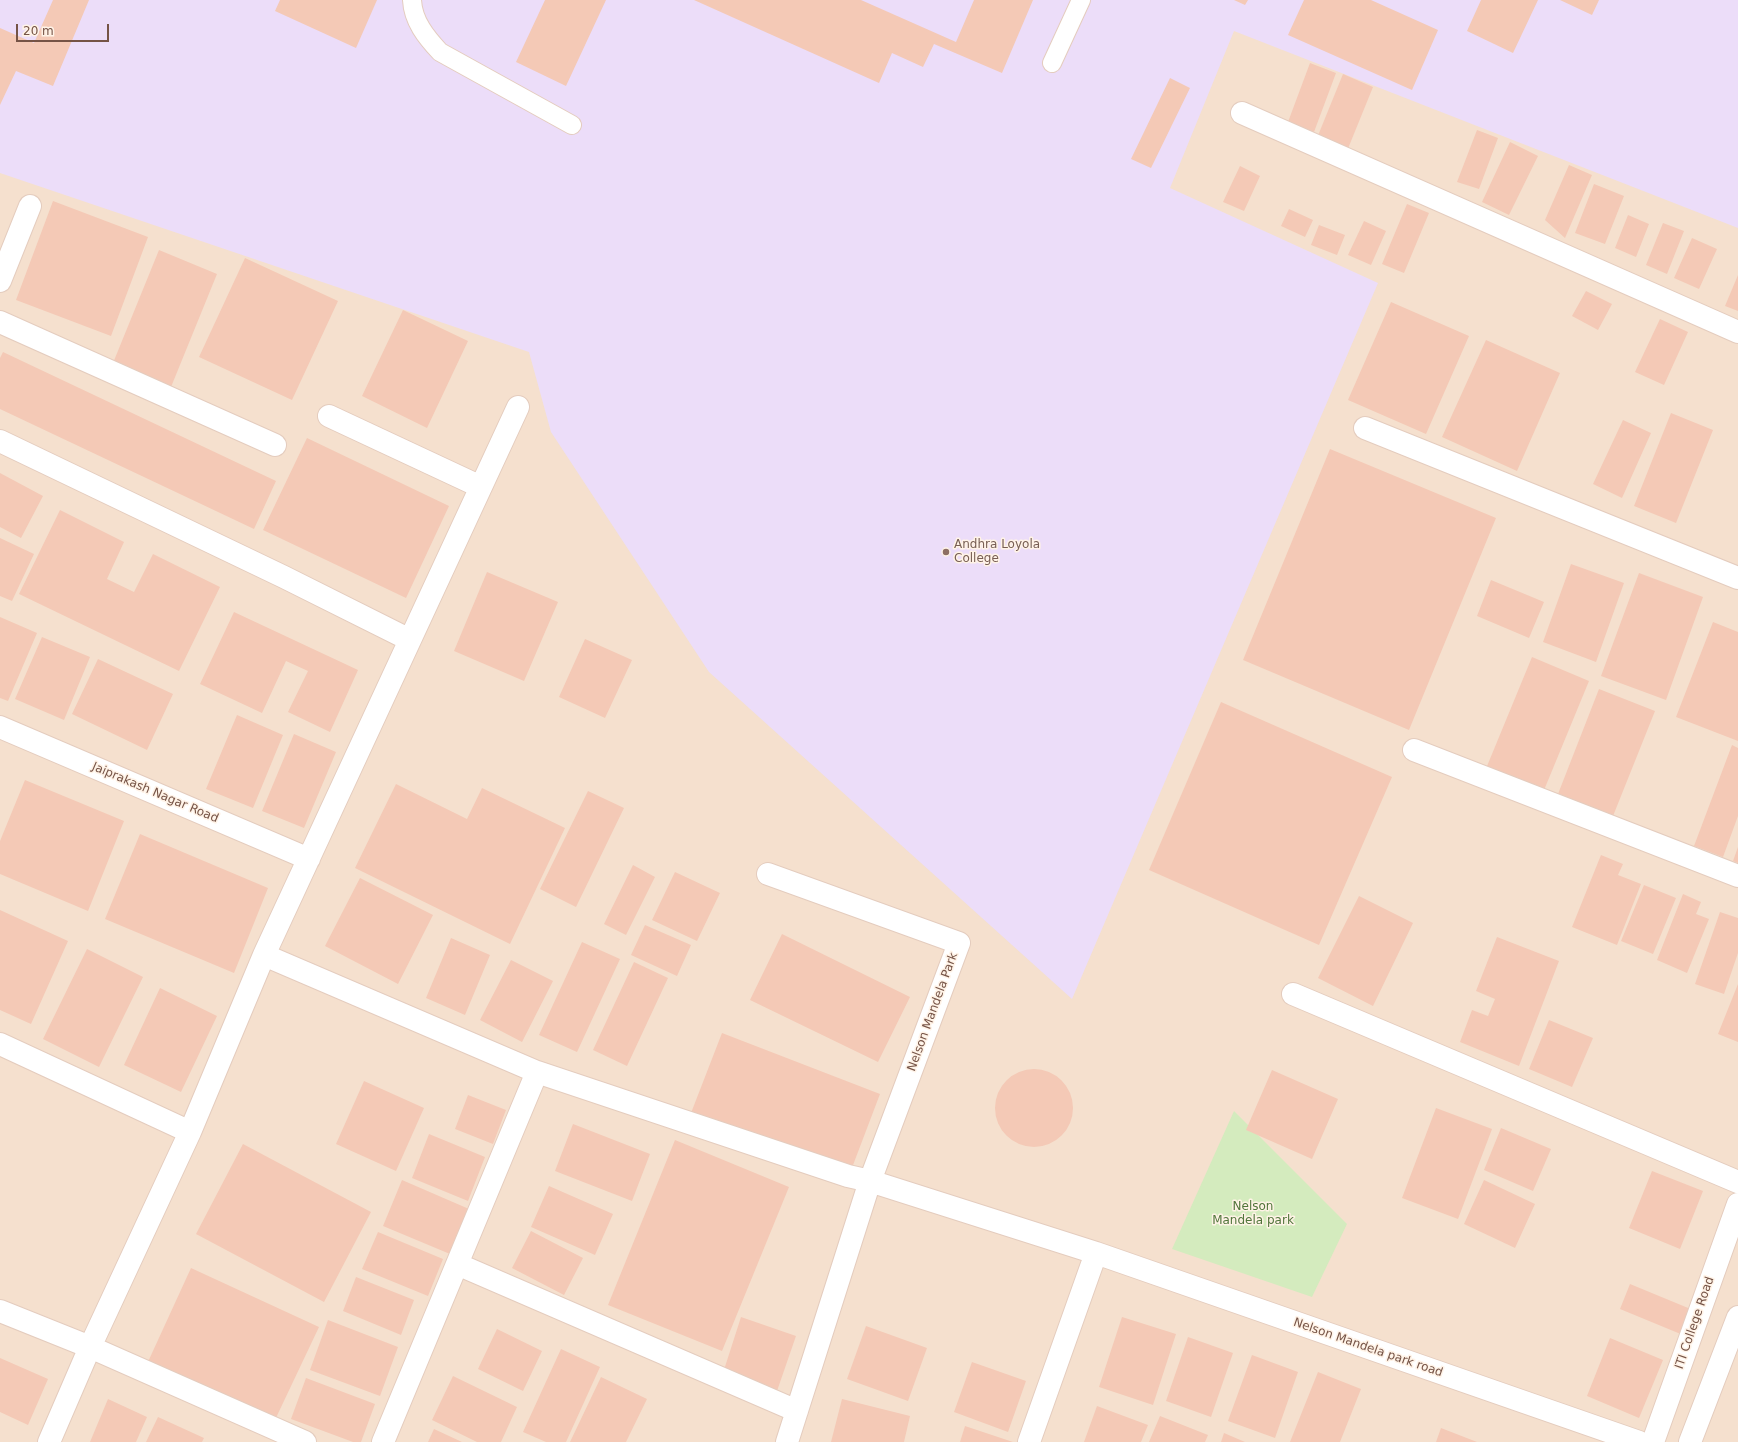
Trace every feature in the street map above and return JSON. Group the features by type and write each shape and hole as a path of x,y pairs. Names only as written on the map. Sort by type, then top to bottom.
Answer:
{"street":[{"path":"1242,113 1738,332"},
{"path":"0,280 30,206"},
{"path":"0,322 276,445"},
{"path":"49,1442 90,1347 190,1132 264,955 518,407"},
{"path":"329,416 480,487"},
{"path":"1365,428 1738,578"},
{"path":"0,441 284,577 410,640"},
{"name":"Jaiprakash Nagar Road","path":"0,727 309,859"},
{"path":"1414,750 1738,876"},
{"name":"Nelson Mandela Park","path":"768,874 958,943 870,1181"},
{"name":"Nelson Mandela park road","path":"264,955 537,1072 834,1172 870,1181 1096,1253 1639,1442"},
{"path":"1293,994 1738,1182"},
{"path":"0,1044 190,1132"},
{"path":"383,1442 537,1072"},
{"path":"787,1442 870,1181"},
{"name":"ITI College Road","path":"1653,1442 1738,1204"},
{"path":"1029,1442 1096,1253"},
{"path":"457,1264 797,1412"},
{"path":"0,1311 90,1347 305,1442"},
{"path":"1690,1442 1738,1317"}],"lane":[{"path":"412,0 412,8 418,23 427,38 440,52 572,125"},
{"path":"1052,63 1081,0"}],"shaded area":[{"path":"0,0 1738,0 1738,1442 0,1442"},
{"name":"Andhra Loyola College","path":"0,0 1738,0 1738,228 1234,31 1170,188 1378,283 1072,999 709,672 551,432 529,352 0,173"}],"green space":[{"name":"Nelson Mandela park","path":"1234,1111 1347,1224 1312,1297 1172,1249"}],"building":[{"path":"53,0 89,0 53,86 16,71 0,105 0,28 34,43"},
{"path":"280,0 377,0 356,48 275,11"},
{"path":"545,0 606,0 566,86 516,62"},
{"path":"694,0 861,0 956,42 974,0 1033,0 1002,73 934,44 923,67 892,53 879,83"},
{"path":"1234,0 1248,0 1245,5"},
{"path":"1304,0 1371,0 1438,30 1412,90 1288,35"},
{"path":"1481,0 1538,0 1513,53 1467,31"},
{"path":"1560,0 1599,0 1592,15"},
{"path":"1310,63 1336,73 1314,132 1288,122"},
{"path":"1343,74 1373,87 1347,151 1317,138"},
{"path":"1170,78 1190,88 1151,168 1131,159"},
{"path":"1477,130 1498,138 1479,189 1457,182"},
{"path":"1510,142 1538,156 1509,215 1482,202"},
{"path":"1569,165 1592,175 1565,238 1545,220"},
{"path":"1240,166 1260,176 1244,211 1223,202"},
{"path":"1594,184 1624,196 1605,244 1575,233"},
{"path":"53,201 148,237 111,336 16,300"},
{"path":"1407,204 1429,213 1404,273 1382,264"},
{"path":"1289,209 1313,220 1305,237 1281,226"},
{"path":"1628,215 1649,224 1636,257 1615,248"},
{"path":"1364,221 1386,231 1371,265 1348,255"},
{"path":"1663,223 1684,231 1667,274 1646,265"},
{"path":"1319,225 1345,235 1337,255 1311,245"},
{"path":"1692,238 1717,249 1699,289 1674,278"},
{"path":"159,250 217,274 171,387 113,363"},
{"path":"245,258 338,301 292,400 199,357"},
{"path":"1738,275 1738,311 1725,306"},
{"path":"1586,291 1612,304 1598,330 1572,316"},
{"path":"1391,302 1469,336 1426,434 1348,400"},
{"path":"403,310 468,341 427,428 362,396"},
{"path":"1660,319 1688,332 1664,385 1635,372"},
{"path":"1486,340 1560,373 1517,471 1442,437"},
{"path":"3,352 276,481 254,529 0,409 0,358"},
{"path":"1671,413 1713,430 1676,523 1634,506"},
{"path":"1623,420 1651,433 1622,498 1593,484"},
{"path":"307,438 449,506 406,598 263,530"},
{"path":"1330,449 1496,518 1409,730 1243,660"},
{"path":"0,473 43,496 21,538 0,527"},
{"path":"60,510 124,542 107,579 134,592 153,554 220,587 179,671 19,594"},
{"path":"0,538 34,554 12,601 0,596"},
{"path":"1571,564 1624,583 1596,662 1543,642"},
{"path":"487,572 558,602 524,681 454,651"},
{"path":"1639,573 1703,597 1666,700 1601,676"},
{"path":"1491,580 1544,602 1529,638 1477,616"},
{"path":"234,612 358,670 330,732 288,712 308,671 286,661 262,713 200,684"},
{"path":"0,617 37,633 8,701 0,698"},
{"path":"1713,622 1738,632 1738,741 1676,717"},
{"path":"42,637 90,657 64,720 15,699"},
{"path":"585,639 632,660 605,718 559,697"},
{"path":"1532,657 1589,681 1542,795 1485,771"},
{"path":"98,659 173,694 147,750 72,714"},
{"path":"1599,689 1655,711 1613,816 1558,794"},
{"path":"1221,702 1392,777 1319,945 1149,870"},
{"path":"237,715 283,735 253,808 206,789"},
{"path":"294,734 336,752 304,828 262,811"},
{"path":"1732,745 1738,748 1738,816 1723,857 1694,846"},
{"path":"25,780 124,821 88,911 0,874 0,841"},
{"path":"396,784 467,819 482,788 565,828 510,944 355,868"},
{"path":"588,791 624,808 576,907 540,889"},
{"path":"140,834 268,888 234,973 105,919"},
{"path":"1738,847 1738,863 1733,861"},
{"path":"1601,855 1623,864 1618,875 1641,884 1617,945 1572,927"},
{"path":"633,865 655,877 626,935 604,924"},
{"path":"675,872 720,893 697,941 652,920"},
{"path":"360,878 433,915 398,984 325,946"},
{"path":"1644,885 1676,898 1653,954 1621,941"},
{"path":"1683,894 1701,902 1696,914 1709,919 1687,973 1657,960"},
{"path":"1359,896 1413,923 1373,1006 1318,978"},
{"path":"0,910 68,941 31,1024 0,1010"},
{"path":"1720,912 1738,918 1738,953 1724,994 1695,984"},
{"path":"645,925 691,945 677,976 631,955"},
{"path":"782,934 910,997 878,1062 750,1000"},
{"path":"1497,937 1559,961 1519,1066 1460,1042 1472,1010 1488,1016 1495,999 1476,991"},
{"path":"451,938 490,955 465,1015 426,998"},
{"path":"582,942 620,959 577,1052 539,1035"},
{"path":"87,949 143,977 99,1067 43,1039"},
{"path":"511,960 553,981 522,1042 480,1020"},
{"path":"634,962 668,978 627,1066 593,1050"},
{"path":"1738,984 1738,1042 1718,1034"},
{"path":"160,988 217,1016 181,1092 124,1065"},
{"path":"1549,1020 1593,1038 1572,1087 1529,1069"},
{"path":"722,1033 880,1094 850,1173 691,1113"},
{"path":"1034,1069 1049,1072 1062,1080 1070,1093 1073,1108 1070,1123 1062,1136 1049,1144 1034,1147 1019,1144 1006,1136 998,1123 995,1108 998,1093 1006,1080 1019,1072"},
{"path":"1272,1070 1338,1099 1312,1159 1246,1130"},
{"path":"364,1081 424,1108 396,1171 336,1144"},
{"path":"468,1095 506,1110 493,1144 455,1129"},
{"path":"1436,1108 1492,1129 1458,1219 1402,1198"},
{"path":"573,1124 650,1154 632,1201 555,1171"},
{"path":"1501,1128 1551,1149 1533,1191 1484,1170"},
{"path":"429,1134 485,1157 468,1201 412,1178"},
{"path":"675,1140 789,1187 722,1351 608,1305"},
{"path":"243,1144 371,1212 324,1302 196,1234"},
{"path":"1652,1171 1703,1191 1680,1249 1629,1228"},
{"path":"402,1180 469,1209 450,1254 383,1226"},
{"path":"1484,1180 1535,1204 1515,1248 1464,1224"},
{"path":"549,1186 613,1214 595,1255 531,1227"},
{"path":"531,1231 583,1258 564,1295 512,1268"},
{"path":"378,1232 443,1259 428,1296 362,1269"},
{"path":"191,1268 319,1327 274,1422 147,1364"},
{"path":"356,1277 414,1300 401,1335 343,1311"},
{"path":"1630,1284 1693,1310 1683,1335 1620,1309"},
{"path":"741,1317 796,1336 777,1391 723,1373"},
{"path":"1122,1317 1176,1334 1153,1405 1099,1387"},
{"path":"328,1320 398,1347 380,1396 310,1370"},
{"path":"866,1326 927,1348 908,1401 847,1379"},
{"path":"497,1329 542,1351 523,1391 478,1369"},
{"path":"1188,1337 1233,1353 1211,1417 1166,1401"},
{"path":"1610,1338 1663,1360 1639,1418 1587,1396"},
{"path":"561,1349 600,1367 566,1442 546,1442 523,1432"},
{"path":"1252,1355 1298,1372 1275,1438 1228,1421"},
{"path":"0,1358 48,1379 28,1425 0,1412"},
{"path":"972,1362 1026,1381 1008,1432 954,1412"},
{"path":"1318,1372 1361,1389 1340,1442 1290,1442"},
{"path":"453,1376 517,1407 501,1442 477,1442 432,1420"},
{"path":"601,1377 647,1399 626,1442 570,1442"},
{"path":"306,1378 375,1404 361,1442 353,1442 291,1419"},
{"path":"108,1399 147,1417 136,1442 90,1442"},
{"path":"842,1399 910,1416 904,1442 831,1442"},
{"path":"1097,1406 1148,1425 1141,1442 1084,1442"},
{"path":"1160,1416 1208,1435 1205,1442 1149,1442"},
{"path":"158,1417 204,1438 202,1442 146,1442"},
{"path":"965,1426 1013,1442 960,1442"},
{"path":"1441,1428 1477,1442 1436,1442"},
{"path":"434,1429 462,1442 428,1442"},
{"path":"1224,1433 1245,1442 1221,1442"}],"place":[{"name":"Andhra Loyola College","path":"946,552"}]}
